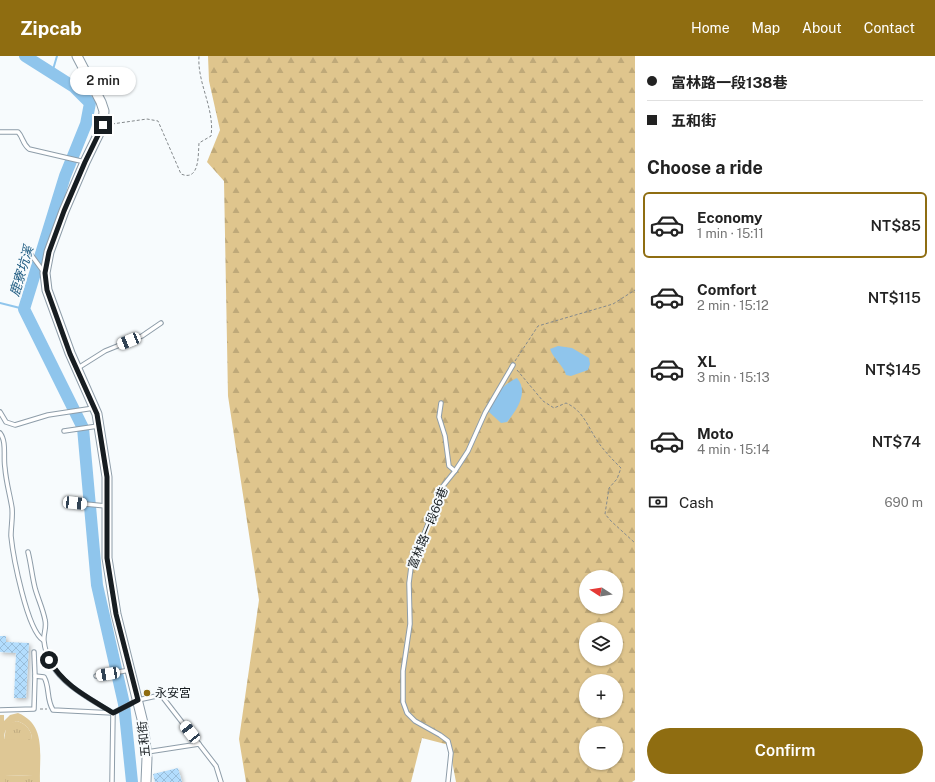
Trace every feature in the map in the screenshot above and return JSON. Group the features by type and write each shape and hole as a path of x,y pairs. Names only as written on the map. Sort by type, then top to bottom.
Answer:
{"street":[{"name":"五和街","path":"77,56 101,102 104,111 103,125 85,162 49,252 45,273 47,290 77,369 97,414 107,477 107,558 116,614 138,700 146,752 146,782"}],"lane":[{"path":"0,132 18,132 21,135 23,144 28,149 85,162"},
{"path":"24,245 45,273"},
{"path":"77,369 105,351 142,336 161,323"},
{"name":"富林路一段66巷","path":"448,782 450,747 444,738 415,721 408,713 403,702 403,671 410,624 408,583 410,567 443,486 468,451 485,413 513,365"},
{"path":"441,403 439,416 445,436 449,466 455,471"},
{"path":"0,412 6,422 16,425 55,414 94,408"},
{"path":"64,430 99,426"},
{"path":"0,432 4,439 4,467 12,508 11,535 14,558 25,603 38,636 43,640 49,660 57,674 80,694 113,713"},
{"path":"75,503 107,506"},
{"path":"28,552 35,589 46,621 46,632 43,640"},
{"path":"0,710 34,709 34,652"},
{"path":"96,676 131,670"},
{"path":"35,676 44,677 48,683 49,704 53,710 113,713 138,700 161,695 216,766 221,782"},
{"path":"112,782 113,713"},
{"path":"146,752 199,744"}],"path":[{"path":"103,125 147,120 158,121 181,174 186,176 192,174 196,169 199,143 211,136 213,122 198,64 199,56"},
{"path":"635,290 613,304 538,326 513,365 543,401 554,408 566,403 575,407 587,422 601,446 621,468 617,479 609,488 605,514 610,521 635,543"},
{"path":"34,709 53,710"}],"green space":[{"path":"208,56 635,56 635,780 632,782 456,782 449,745 422,738 411,782 246,782 239,739 259,600 228,396 224,181 207,162 220,130 209,81"},
{"path":"18,713 27,718 34,725 40,742 40,782 33,782 33,775 5,776 5,782 0,782 0,715 4,715 4,721 10,715","holes":["14,722 20,722 30,730 32,740 4,739 6,730 9,726"]},
{"path":"17,721 28,728 31,733 32,740 4,740 6,728 10,723"},
{"path":"33,775 33,782 5,782 4,776"}],"water":[{"path":"558,346 572,348 589,358 590,364 588,370 571,376 566,375 564,369 550,349"},
{"path":"517,378 522,389 520,401 507,422 501,423 489,412 492,401 503,387"}],"building":[{"path":"0,636 6,636 6,642 29,643 26,698 14,698 16,653 0,652"},
{"path":"178,768 182,782 155,782 153,774"}],"waterway":[{"name":"鹿寮坑溪","path":"25,56 74,87 90,103 86,124 65,176 24,309 83,428 97,585 124,704 132,782"},
{"path":"52,73 57,56"},
{"path":"0,303 24,309"}],"place":[{"name":"永安宮","path":"147,693"}],"route":[{"path":"49,660 57,674 80,694 113,713 138,700 116,614 107,558 107,477 97,414 70,354 47,290 45,273 49,252 64,211 103,125"}]}
